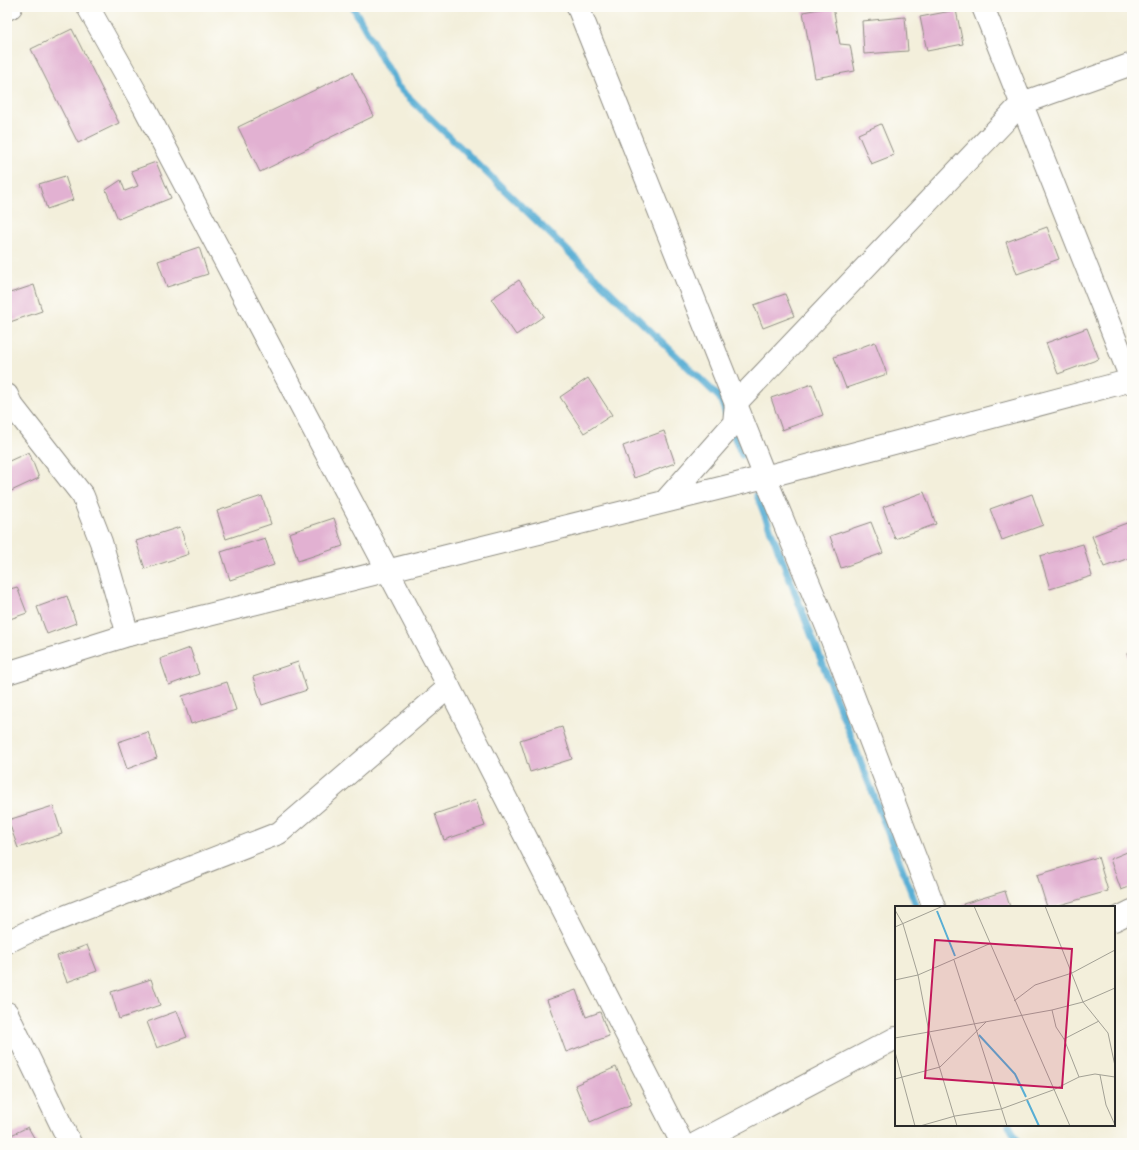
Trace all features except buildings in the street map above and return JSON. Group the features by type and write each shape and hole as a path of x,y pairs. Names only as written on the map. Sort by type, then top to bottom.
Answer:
{"street":[{"path":"7,10 11,7"},
{"path":"88,7 143,104 388,570 682,1143"},
{"path":"578,7 732,420 765,477 828,627 934,906"},
{"path":"7,672 128,635 666,500 765,477 1132,381 983,7"},
{"path":"666,500 732,420 1022,103 1132,64"},
{"path":"8,402 83,496 101,542 128,635"},
{"path":"7,942 36,928 279,833 449,687"},
{"path":"1115,920 1132,911"},
{"path":"7,1013 70,1143"},
{"path":"698,1143 895,1039"}],"waterway":[{"path":"353,7 397,86 720,398 727,417"},
{"path":"732,431 742,455"},
{"path":"757,495 917,906"},
{"path":"1010,1126 1018,1143"}]}
